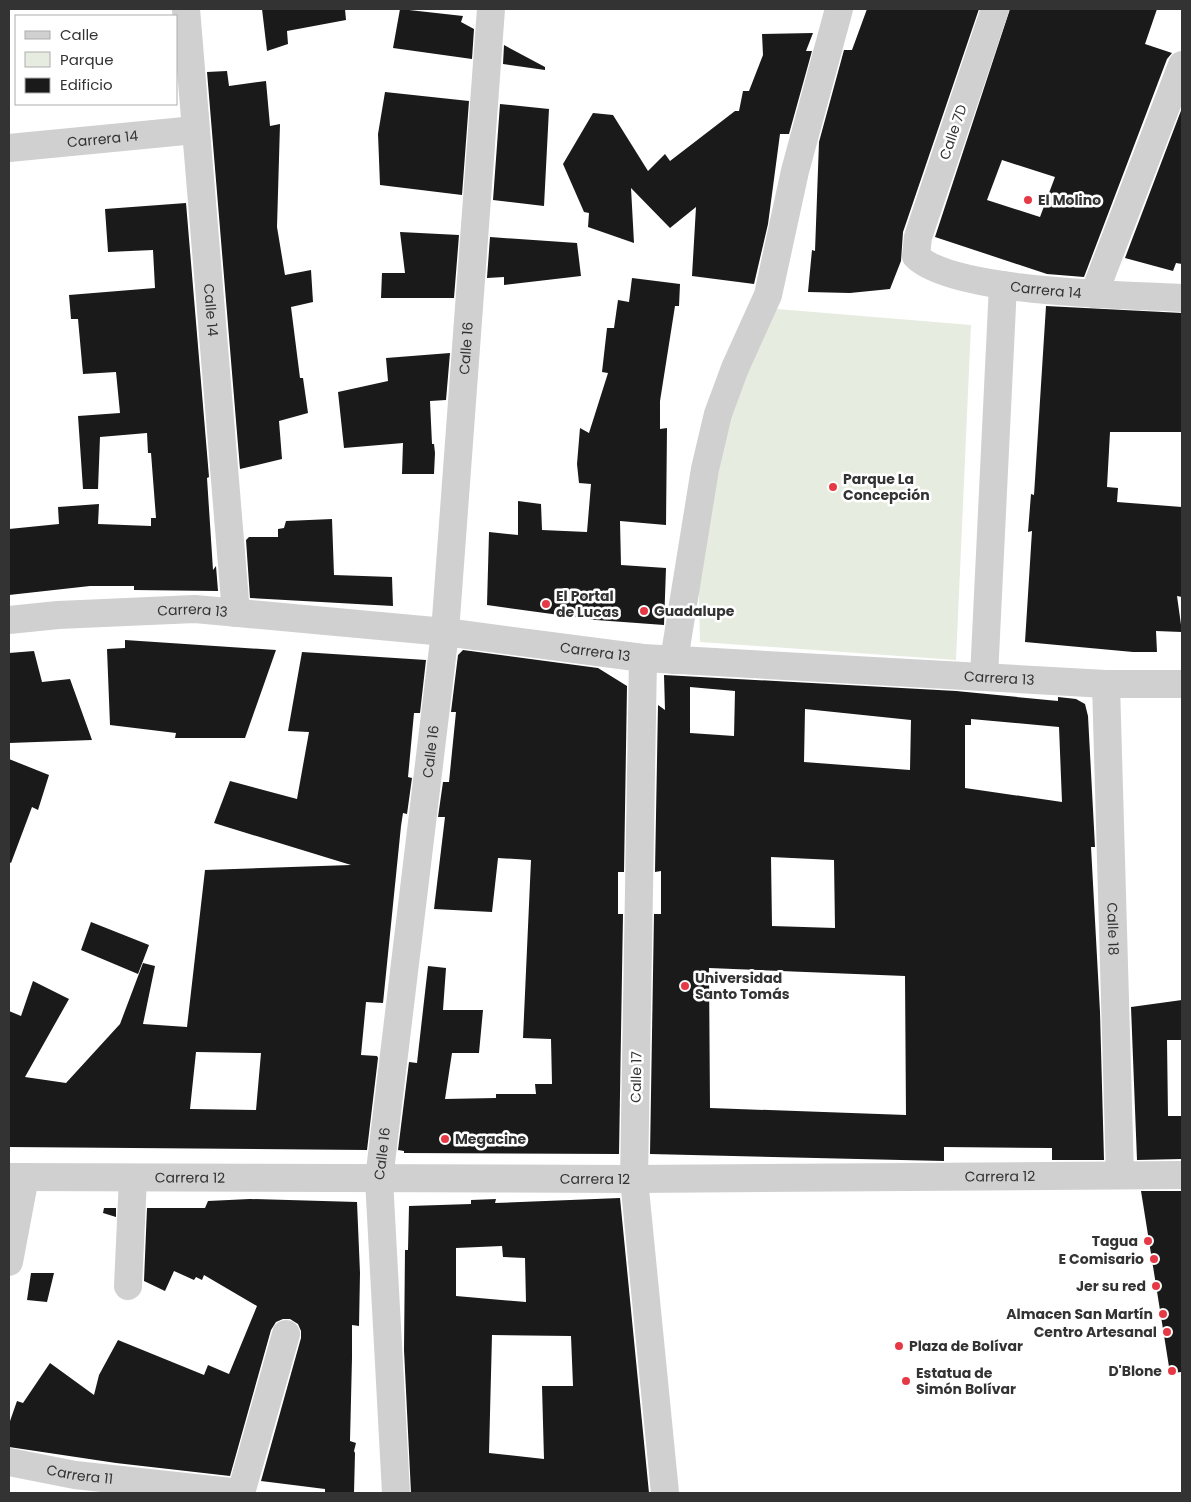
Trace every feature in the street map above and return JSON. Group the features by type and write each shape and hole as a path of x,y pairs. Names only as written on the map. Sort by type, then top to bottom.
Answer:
{"street":[{"name":"Calle 14","path":"186,9 236,613"},
{"name":"Calle 16","path":"396,1493 379,1179 445,632 491,9"},
{"path":"674,660 705,469 718,414 735,368 768,295 796,171 839,9"},
{"name":"Calle 7D","path":"916,256 918,236 995,9"},
{"path":"1094,294 1182,65"},
{"name":"Carrera 14","path":"9,148 195,130"},
{"name":"Carrera 14","path":"916,256 923,262 938,269 1003,285 1094,294 1182,298"},
{"path":"984,677 1003,285"},
{"name":"Carrera 13","path":"9,620 195,609 445,632 643,658 1106,684 1182,684"},
{"name":"Calle 17","path":"643,658 634,1179 665,1493"},
{"name":"Calle 18","path":"1106,684 1120,1175"},
{"name":"Carrera 12","path":"17,1177 634,1179 1182,1175"},
{"path":"9,1262 17,1177"},
{"path":"128,1286 134,1178"},
{"path":"241,1493 286,1334"},
{"name":"Carrera 11","path":"9,1462 67,1484 241,1493"}],"green space":[{"name":"Parque La Concepción","path":"777,309 971,325 956,660 700,642 697,520 730,381"}],"building":[{"path":"262,9 345,9 346,20 287,31 288,44 267,51"},
{"path":"400,9 463,16 461,22 474,29 472,59 393,48"},
{"path":"867,9 979,9 903,232 901,261 890,289 850,293 808,292 812,250 815,251 819,142 844,50 852,50"},
{"path":"1010,9 1157,9 1145,44 1172,53 1167,59 1084,277 1047,274 935,237","holes":["1002,160 1055,177 1040,217 987,200"]},
{"path":"813,33 806,51 812,51 789,134 780,134 768,224 754,284 692,276 696,207 670,228 631,188 634,243 588,227 589,213 584,212 563,164 593,113 613,115 648,171 665,154 670,161 735,111 739,111 743,91 749,91 763,55 762,34"},
{"path":"504,45 545,67 545,70 503,64"},
{"path":"227,71 229,86 266,81 270,126 280,124 277,227 285,275 311,270 313,302 291,307 300,378 303,378 308,413 279,421 282,459 240,469 207,72"},
{"path":"385,92 469,101 462,195 380,185 378,134"},
{"path":"500,104 549,109 544,206 493,200"},
{"path":"1182,108 1182,264 1176,263 1173,271 1125,258"},
{"path":"186,203 209,477 207,478 213,570 216,566 218,591 134,590 134,586 90,586 9,595 9,529 59,524 58,507 99,504 98,524 151,526 151,518 156,518 151,453 148,453 147,433 100,437 98,489 83,489 78,416 120,413 116,372 83,374 78,319 71,319 69,295 155,288 153,250 108,252 105,209"},
{"path":"400,232 459,235 454,298 381,298 382,273 405,273"},
{"path":"490,237 577,243 581,276 504,285 504,277 487,278"},
{"path":"632,278 680,284 679,306 675,306 660,401 660,429 667,428 666,525 620,521 621,565 666,568 664,625 596,620 487,605 489,532 518,535 518,501 541,504 542,530 587,532 591,484 579,483 577,464 580,428 589,433 608,373 602,372 607,328 614,328 618,300 629,302"},
{"path":"1046,306 1182,313 1182,432 1110,432 1107,487 1118,488 1117,502 1182,507 1182,597 1177,596 1182,632 1156,631 1157,652 1133,652 1025,642 1032,531 1028,532 1031,494 1034,495"},
{"path":"450,353 446,400 430,401 432,444 434,444 435,453 434,474 402,474 403,443 344,448 338,392 388,381 386,358"},
{"path":"332,519 334,575 392,577 393,606 250,598 246,540 249,537 278,537 278,529 284,528 286,521"},
{"path":"125,640 276,650 245,738 175,738 176,733 110,725 107,649 125,648"},
{"path":"463,650 598,668 627,686 624,872 618,872 618,914 623,914 619,1154 404,1153 404,1151 398,1150 409,1062 417,1063 428,966 446,968 443,1010 483,1010 479,1053 452,1053 445,1099 496,1098 496,1094 536,1094 535,1084 552,1084 551,1039 523,1038 531,860 498,858 492,912 434,909 445,817 438,817 443,782 449,782 456,712 451,712 458,655"},
{"path":"34,651 42,682 70,679 92,740 9,743 9,653"},
{"path":"302,652 426,660 420,713 414,713 408,777 412,778 407,814 403,813 401,826 383,1003 366,1002 361,1055 377,1056 378,1058 367,1150 9,1147 9,1011 21,1016 33,981 69,999 25,1077 66,1083 120,1024 143,963 155,966 143,1024 187,1027 205,870 351,865 214,823 230,781 297,799 309,732 288,731","holes":["196,1052 261,1053 256,1110 190,1109"]},
{"path":"664,675 956,691 1058,701 1058,697 1076,699 1085,704 1088,716 1095,847 1091,847 1100,1012 1104,1160 1052,1160 1052,1148 944,1147 944,1161 650,1154 654,914 661,914 661,871 655,872 658,705 665,710","holes":["690,687 735,691 734,736 690,733","805,709 911,720 910,770 804,762","971,719 1059,727 1062,802 965,788 965,725 971,725","771,857 834,860 835,928 772,926","709,968 905,976 906,1115 710,1108"]},
{"path":"9,759 49,775 38,810 32,807 11,863 9,862"},
{"path":"91,922 149,945 138,974 81,950"},
{"path":"1182,1000 1182,1040 1167,1040 1168,1116 1182,1116 1182,1159 1137,1160 1131,1007"},
{"path":"1141,1191 1182,1191 1182,1372 1170,1373"},
{"path":"620,1198 649,1493 411,1493 404,1350 405,1250 408,1250 409,1206 471,1204 471,1200 496,1199 495,1203","holes":["502,1246 503,1257 525,1258 526,1302 456,1296 456,1248","492,1335 571,1336 573,1386 542,1386 544,1459 489,1453"]},
{"path":"250,1199 357,1202 360,1273 359,1326 352,1325 350,1441 356,1443 354,1451 354,1493 325,1493 325,1489 261,1481 301,1338 298,1324 290,1319 276,1322 271,1330 230,1476 116,1463 9,1447 9,1424 17,1401 23,1403 50,1363 94,1395 99,1375 118,1340 204,1375 208,1365 229,1374 257,1306 204,1275 202,1280 196,1277 194,1280 174,1271 165,1291 144,1281 147,1208 205,1208 208,1201"},
{"path":"104,1208 116,1208 116,1217 103,1213"},
{"path":"31,1273 54,1273 47,1302 27,1300"}],"place":[{"name":"El Molino","path":"1028,200"},
{"name":"Parque La Concepción","path":"833,487"},
{"name":"El Portal de Lucas","path":"546,604"},
{"name":"Guadalupe","path":"644,611"},
{"name":"Universidad Santo Tomás","path":"685,986"},
{"name":"Megacine","path":"445,1139"},
{"name":"Tagua","path":"1148,1241"},
{"name":"E Comisario","path":"1154,1259"},
{"name":"Jer su red","path":"1156,1286"},
{"name":"Almacen San Martín","path":"1163,1314"},
{"name":"Centro Artesanal","path":"1167,1332"},
{"name":"Plaza de Bolívar","path":"899,1346"},
{"name":"D'Blone","path":"1172,1371"},
{"name":"Estatua de Simón Bolívar","path":"906,1381"}]}
